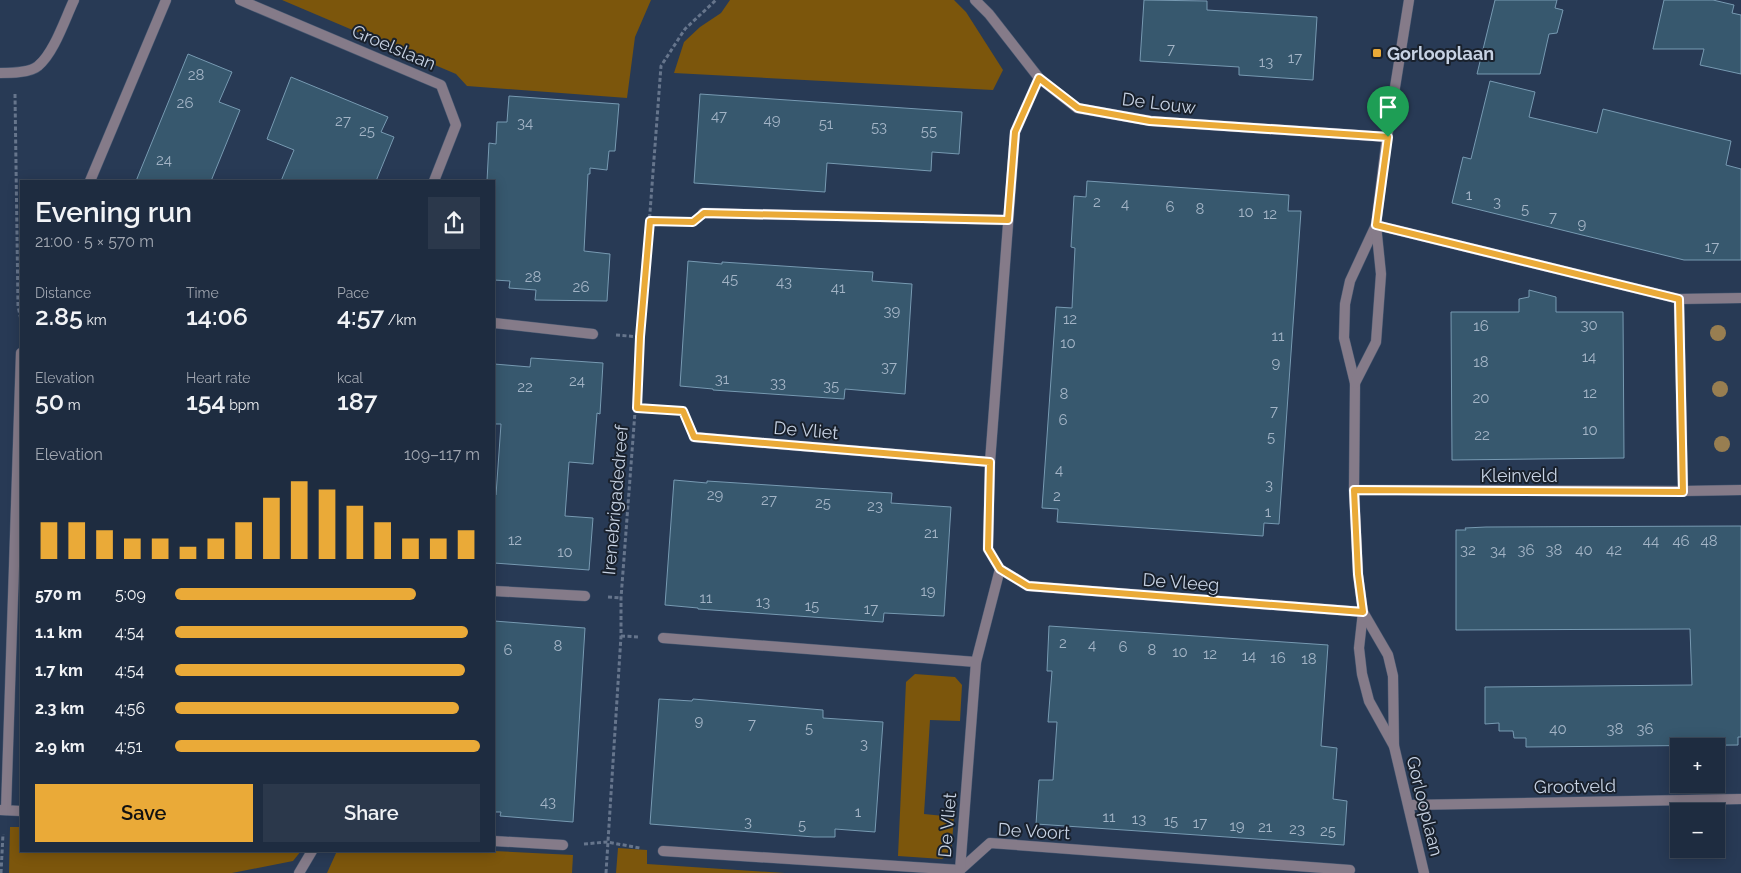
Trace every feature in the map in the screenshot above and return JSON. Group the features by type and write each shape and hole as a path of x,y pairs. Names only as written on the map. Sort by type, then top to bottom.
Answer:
{"street":[{"path":"0,73 14,74 38,67 50,52 74,0"},
{"path":"90,180 166,0"},
{"name":"Groelslaan","path":"240,0 441,85 456,125 434,180"},
{"name":"De Louw","path":"975,0 989,14 1039,78 1078,108 1150,121 1388,137"},
{"name":"Gorlooplaan","path":"1355,383 1376,342 1381,274 1376,225 1409,0"},
{"path":"1000,569 988,549 990,462 1008,220 1015,132 1039,78"},
{"path":"704,213 1008,220"},
{"path":"1376,225 1679,299 1741,298"},
{"name":"Gorlooplaan","path":"1376,225 1350,281 1345,304 1344,338 1355,383 1354,490 1358,574 1363,612 1359,648 1362,674 1369,701 1394,746"},
{"path":"1679,299 1683,492"},
{"path":"495,323 593,334"},
{"path":"20,378 3,810 20,811"},
{"name":"De Vliet","path":"694,437 990,462"},
{"name":"Kleinveld","path":"1354,490 1683,492 1741,490"},
{"name":"De Vliet","path":"960,870 976,662 1000,569"},
{"name":"De Vleeg","path":"1000,569 1028,586 1363,612"},
{"path":"495,591 585,596"},
{"name":"Gorlooplaan","path":"1363,612 1388,655 1393,676 1394,746 1424,873"},
{"path":"663,638 976,662"},
{"name":"Grootveld","path":"1409,805 1741,799"},
{"path":"495,841 563,845"},
{"name":"De Voort","path":"960,870 990,843 1350,870"},
{"path":"663,851 960,870"},
{"path":"299,873 311,852"}],"path":[{"name":"Irenebrigadedreef","path":"606,873 621,636 621,598 637,408 640,337 661,66 685,29 716,0"},
{"path":"14,74 18,306 20,315"},
{"path":"650,221 693,222 704,213"},
{"path":"637,408 683,411 694,437"},
{"path":"1,873 3,810"},
{"path":"608,842 663,851"}],"shaded area":[{"path":"282,0 651,0 635,37 627,98 467,86 456,74"},
{"path":"730,0 954,0 966,12 1003,70 993,90 674,73 684,42 700,27 721,13"},
{"path":"915,674 955,677 962,685 960,721 930,720 924,814 954,817 951,853 942,859 898,856 906,682"},
{"path":"10,827 20,827 20,852 300,852 293,861 232,873 9,873"},
{"path":"618,848 647,850 647,864 785,873 616,873"},
{"path":"495,851 573,855 572,873 327,873 337,852"}],"building":[{"path":"1144,0 1207,1 1207,10 1317,17 1313,80 1239,75 1239,67 1140,61"},
{"path":"1495,0 1557,0 1555,8 1563,10 1557,33 1549,34 1540,74 1477,74"},
{"path":"1664,0 1713,0 1734,5 1732,13 1741,15 1741,74 1700,65 1704,49 1653,49"},
{"path":"188,54 232,72 219,102 240,110 211,180 136,180"},
{"path":"291,77 388,117 381,132 394,137 376,180 281,180 294,150 267,139"},
{"path":"1490,81 1535,92 1529,117 1597,133 1603,109 1731,141 1726,165 1741,169 1741,260 1684,260 1452,203 1463,157 1471,159"},
{"path":"700,94 962,112 959,154 932,152 931,171 827,163 825,192 694,183"},
{"path":"509,96 619,104 615,151 609,151 607,170 590,168 590,174 588,174 584,251 610,254 607,301 535,300 536,290 509,288 510,281 495,280 495,180 487,180 489,143 496,144 497,122 507,122"},
{"path":"1087,181 1289,195 1288,211 1301,211 1279,524 1264,523 1263,536 1057,522 1058,509 1042,508 1056,307 1072,308 1075,248 1071,247 1074,196 1086,197"},
{"path":"688,261 873,272 872,281 912,284 905,394 845,389 844,399 680,386"},
{"path":"1529,290 1556,297 1556,312 1623,312 1624,458 1452,460 1451,312 1519,312 1519,299 1529,297"},
{"path":"531,358 603,363 600,414 597,413 593,464 569,462 565,516 593,518 589,570 495,563 495,495 501,424 495,424 495,364 530,367"},
{"path":"674,480 892,493 891,503 951,507 944,616 884,613 883,622 665,605"},
{"path":"1741,526 1741,737 1738,737 1738,745 1725,745 1725,738 1670,738 1670,746 1526,747 1526,738 1514,738 1513,731 1499,731 1499,723 1485,724 1485,687 1692,685 1690,629 1456,630 1456,530 1486,527"},
{"path":"495,621 585,628 573,822 500,816 501,812 495,812"},
{"path":"1049,626 1328,645 1321,746 1337,748 1333,799 1347,801 1344,845 1036,824 1039,780 1053,780 1057,722 1048,722 1052,671 1047,671"},
{"path":"659,699 692,701 693,699 823,710 823,718 883,722 875,832 835,829 835,837 814,837 650,824"}],"place":[{"name":"Gorlooplaan","path":"1377,53"}],"route":[{"path":"1039,78 1078,108 1150,121 1388,137 1376,225 1679,299 1683,492 1354,490 1358,574 1363,612 1028,586 1000,569 988,549 990,462 694,437 683,411 637,408 640,337 650,221 693,222 704,213 1008,220 1015,132 1039,78"}]}
